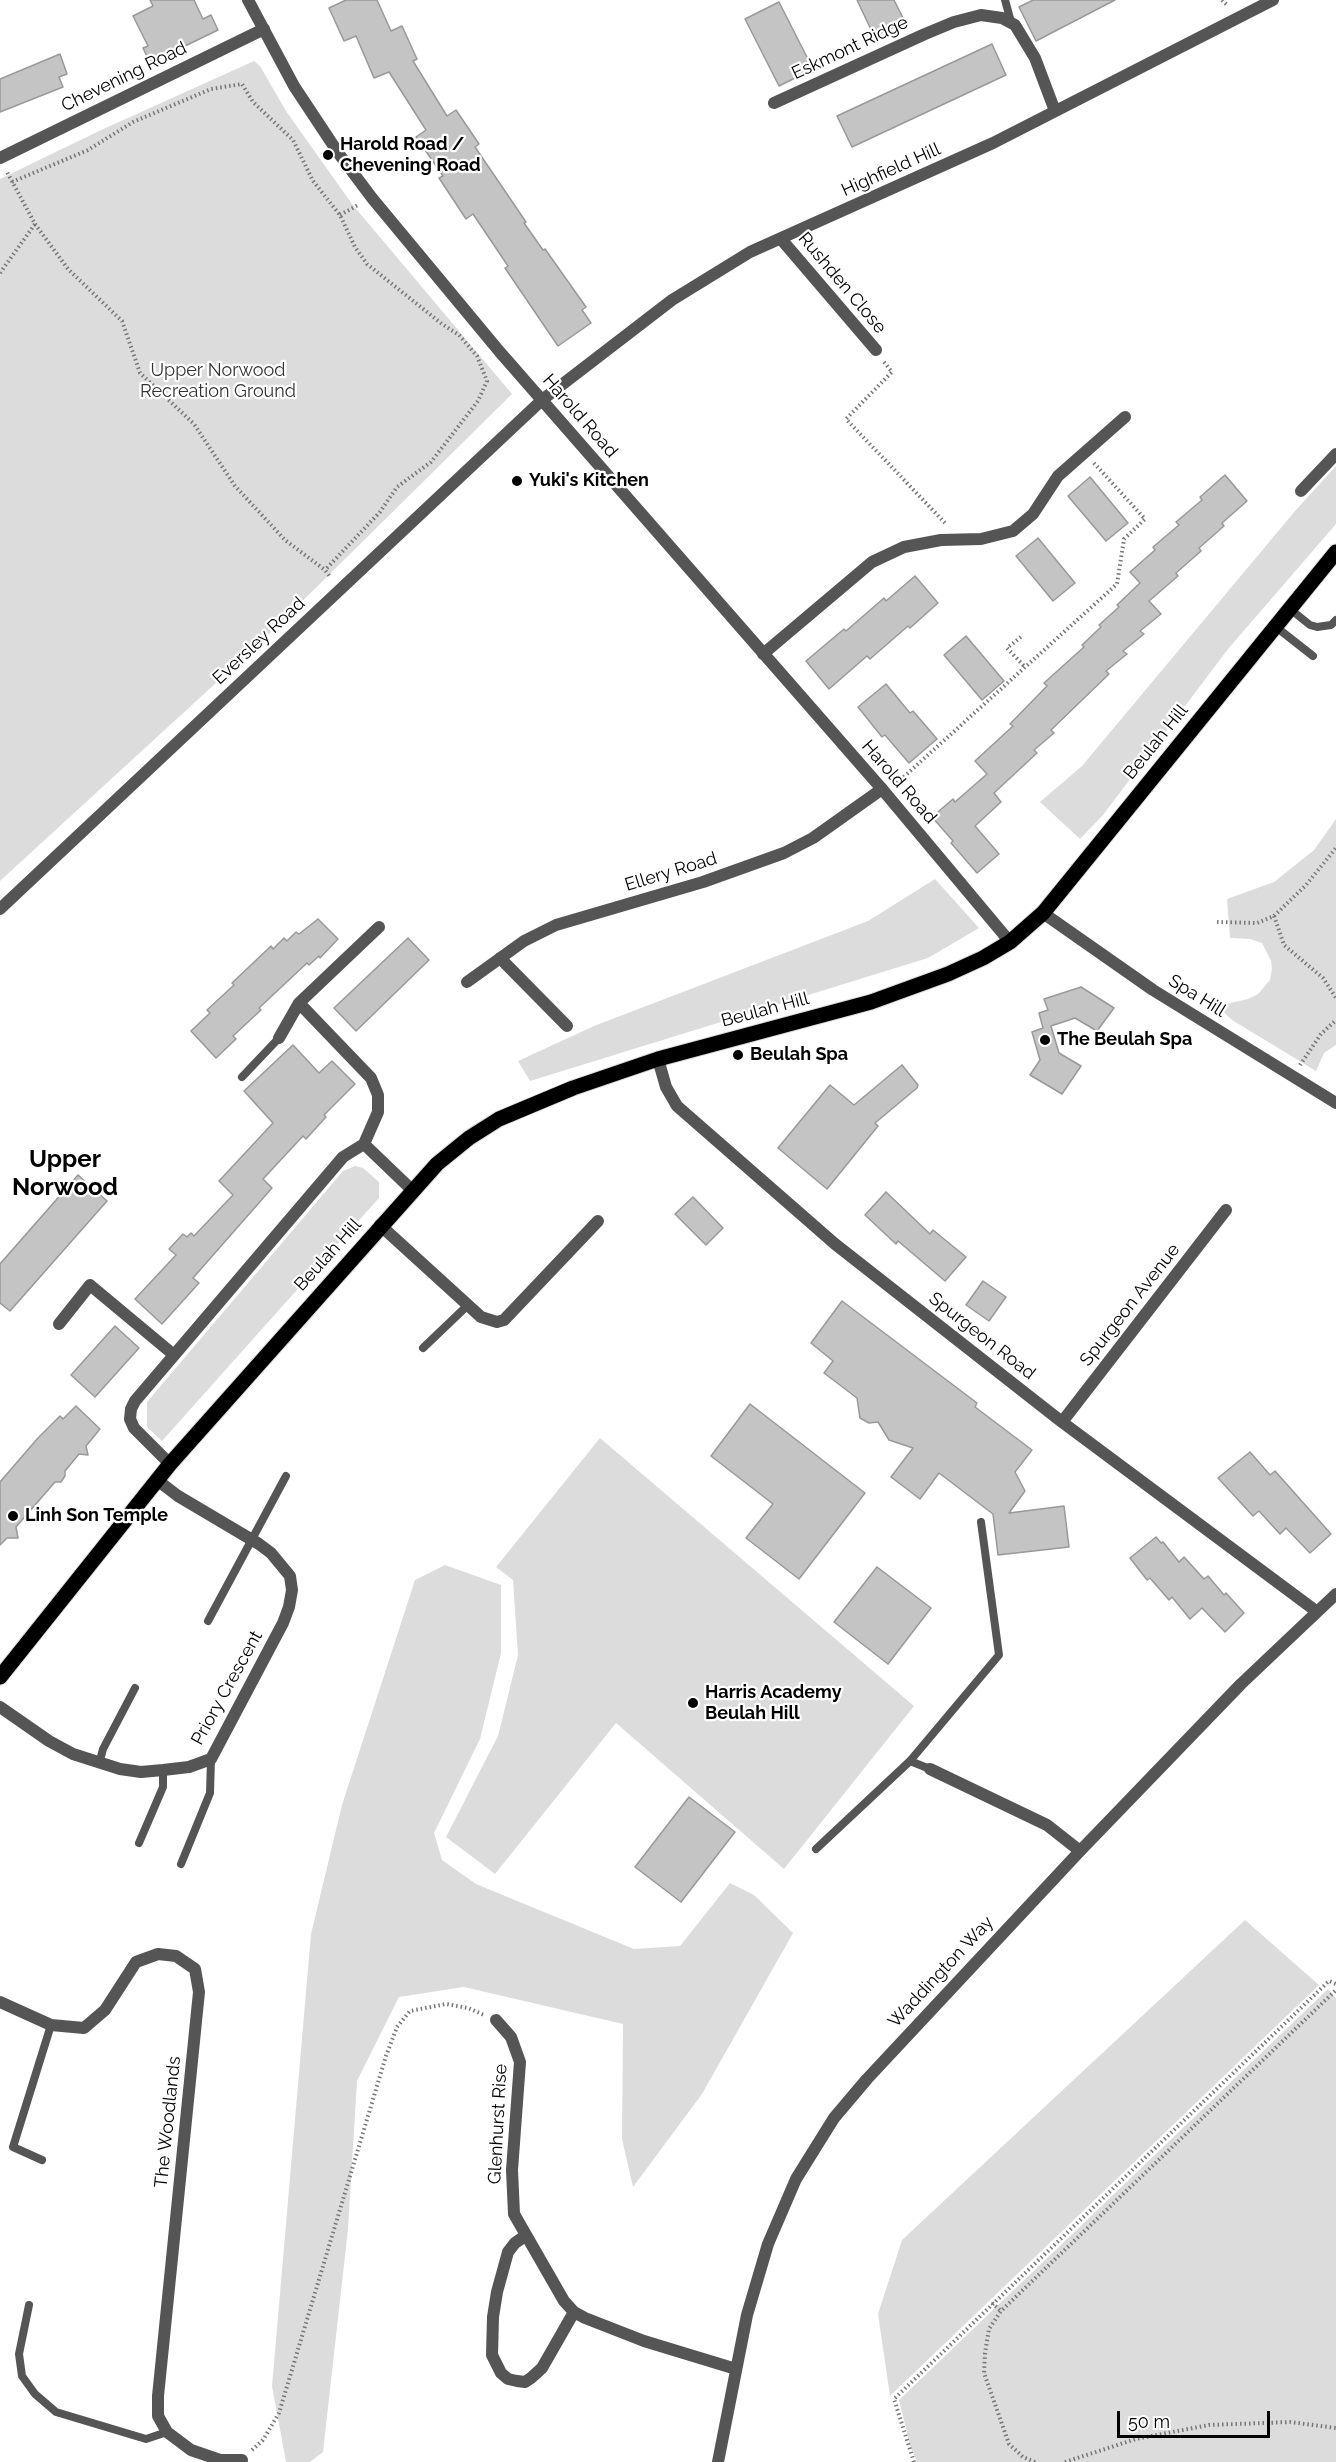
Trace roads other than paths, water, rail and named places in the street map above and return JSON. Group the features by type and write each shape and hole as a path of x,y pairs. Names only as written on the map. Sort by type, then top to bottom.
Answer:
{"main road":[{"name":"Beulah Hill","path":"0,1677 170,1464 412,1190 453,1151 499,1119 573,1088 658,1059 871,1002 948,974 983,958 1010,942 1044,913 1336,552"}],"street":[{"name":"Harold Road","path":"248,0 294,86 339,154 372,198 542,400 884,791 1010,942"},
{"name":"Highfield Hill","path":"542,400 672,300 726,265 927,174 1273,0"},
{"name":"Eskmont Ridge","path":"774,103 954,22 981,15 1011,22"},
{"path":"1011,22 1029,45 1055,111"},
{"name":"Chevening Road","path":"0,158 264,29"},
{"name":"Rushden Close","path":"782,239 876,350"},
{"name":"Eversley Road","path":"0,909 542,400"},
{"path":"763,654 872,562 904,547 941,540 981,539 1013,531 1033,514 1058,476 1125,417"},
{"path":"1301,491 1336,454"},
{"name":"Ellery Road","path":"467,982 524,941 556,925 704,882 784,853 813,838 884,791"},
{"name":"Spa Hill","path":"1044,913 1153,990 1336,1103"},
{"path":"279,1038 299,1003 379,927"},
{"path":"501,958 567,1026"},
{"path":"170,1464 140,1437 130,1419 135,1401 343,1157 364,1144 378,1112 378,1095 371,1078 299,1003"},
{"name":"Spurgeon Road","path":"658,1059 671,1098 700,1129 835,1244 1062,1422 1316,1611"},
{"path":"364,1144 412,1190"},
{"name":"Spurgeon Avenue","path":"1062,1422 1226,1210"},
{"path":"380,1226 481,1317 497,1322 504,1320 598,1221"},
{"path":"59,1324 90,1285 174,1355"},
{"name":"Priory Crescent","path":"0,1707 49,1741 99,1764 141,1772 189,1767 211,1760 289,1607 292,1590 290,1576 271,1553 253,1540 178,1496 157,1480"},
{"name":"Waddington Way","path":"718,2462 747,2315 768,2244 796,2179 815,2146 850,2097 1080,1851 1241,1684 1336,1594"},
{"path":"930,1769 1047,1825 1080,1851"},
{"name":"The Woodlands","path":"0,2002 51,2025 84,2028 105,2010 136,1962 158,1954 176,1956 195,1969 199,1992 158,2396 158,2416 168,2432"},
{"name":"Glenhurst Rise","path":"496,2020 511,2037 520,2062 512,2192 514,2214 564,2301 574,2312"},
{"path":"525,2235 515,2242 508,2252 493,2316 492,2355 501,2373 508,2379 525,2382 542,2368 574,2312 644,2341 736,2369"},
{"path":"168,2432 191,2450 220,2460 242,2460"}],"lane":[{"path":"1005,0 1011,22"},
{"path":"1290,609 1310,626 1331,625 1336,620"},
{"path":"1276,627 1313,656"},
{"path":"242,1077 279,1038"},
{"path":"423,1348 468,1305"},
{"path":"208,1621 286,1476"},
{"path":"816,1849 910,1761 999,1655 981,1522"},
{"path":"99,1764 103,1749 135,1688"},
{"path":"181,1864 210,1793 211,1760"},
{"path":"910,1761 930,1769"},
{"path":"139,1843 163,1787 163,1770"},
{"path":"42,2160 13,2147 51,2025"},
{"path":"29,2305 19,2354 22,2376 35,2394 56,2412 146,2439 168,2432"}],"place":[{"name":"Harold Road / Chevening Road","path":"328,155"},
{"name":"Yuki's Kitchen","path":"517,481"},
{"name":"The Beulah Spa","path":"1045,1040"},
{"name":"Beulah Spa","path":"738,1055"},
{"name":"Linh Son Temple","path":"13,1516"},
{"name":"Harris Academy Beulah Hill","path":"693,1703"}],"district":[{"name":"Upper Norwood","path":"65,1174"}],"park label":[{"name":"Upper Norwood Recreation Ground","path":"218,382"}]}
